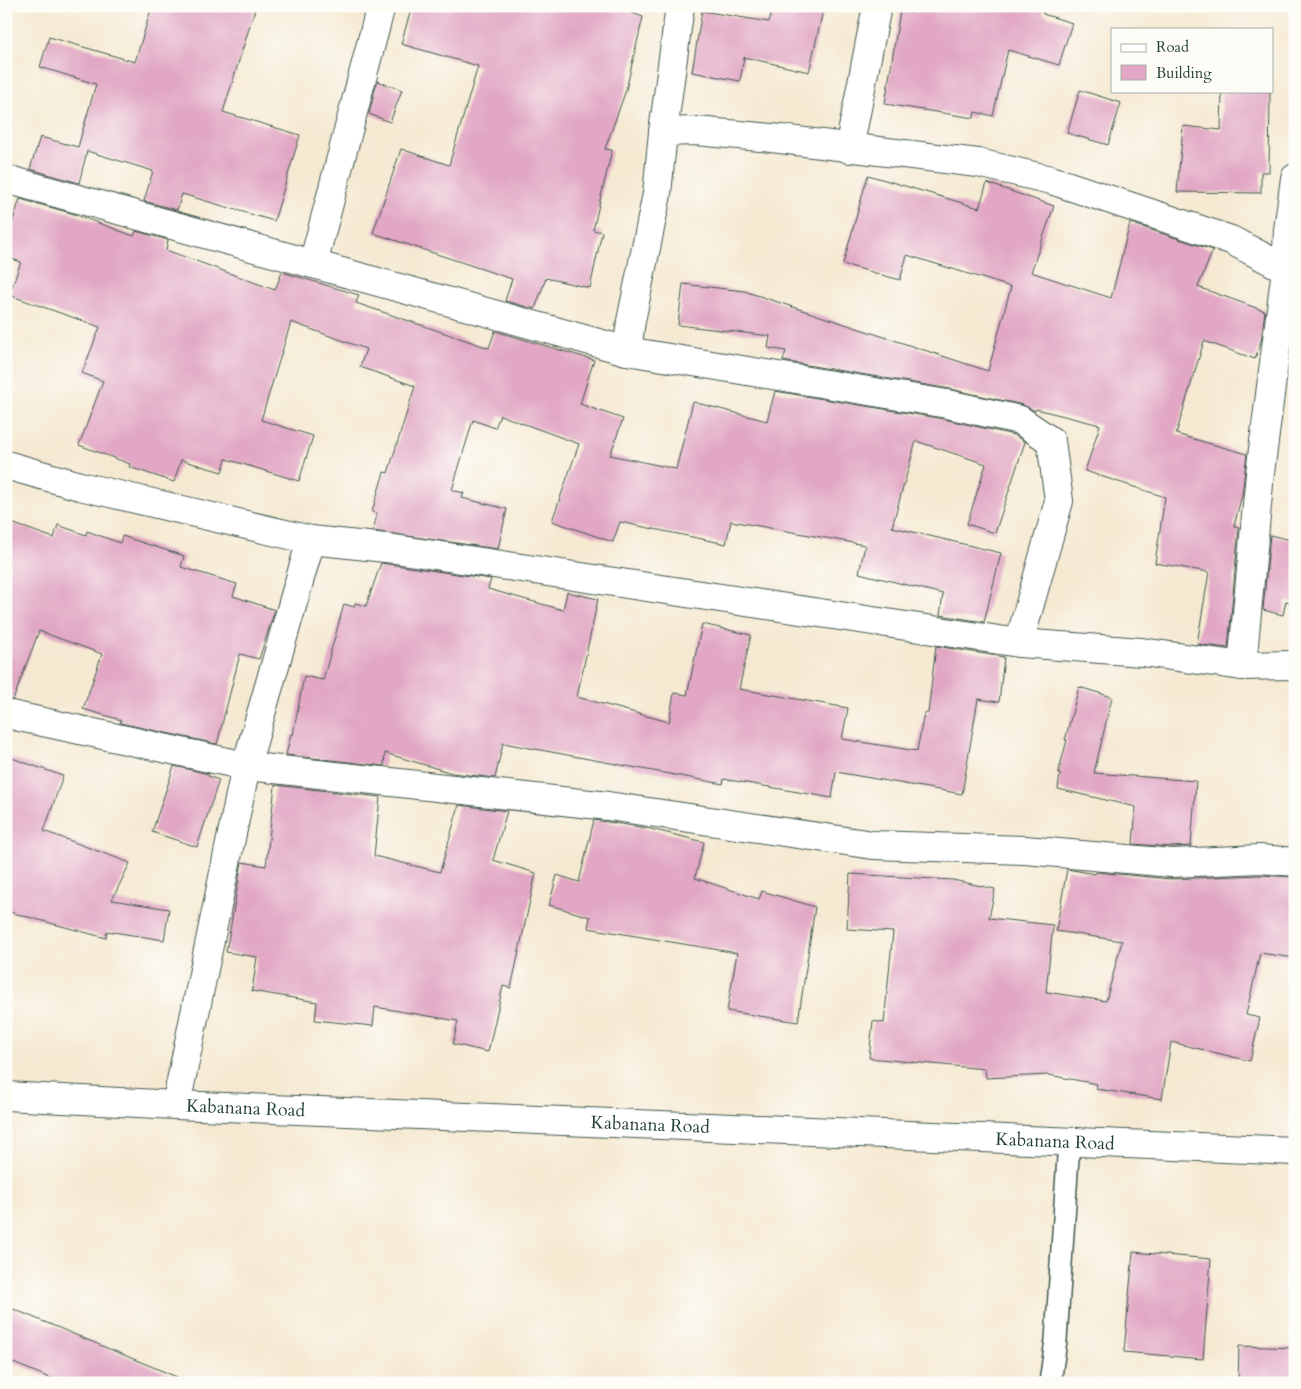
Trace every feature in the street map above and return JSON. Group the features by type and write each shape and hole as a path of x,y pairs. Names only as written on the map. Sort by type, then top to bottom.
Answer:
{"street":[{"path":"313,264 381,6"},
{"path":"627,351 657,194 663,132 680,6"},
{"path":"848,149 876,6"},
{"path":"663,132 696,131 772,138 848,149 978,163 1051,180 1231,240 1290,270"},
{"path":"1242,666 1260,472 1290,270 1288,230 1295,178"},
{"path":"6,180 627,351 947,404 1020,420 1051,441 1059,501 1019,643"},
{"path":"6,465 80,486 311,540 405,550 1019,643 1142,652 1242,666 1295,665"},
{"path":"176,1105 246,766 311,540"},
{"path":"6,714 246,766 608,806 873,845 1025,850 1172,863 1260,859 1295,862"},
{"name":"Kabanana Road","path":"6,1096 176,1105 1295,1151"}],"lane":[{"path":"1050,1383 1056,1340 1068,1142"}],"building":[{"path":"152,6 256,6 223,112 300,135 274,221 182,194 177,210 144,201 153,171 87,151 79,183 30,169 40,137 78,147 96,84 40,67 49,37 135,62"},
{"path":"412,6 613,6 643,17 626,90 605,149 612,150 593,230 602,232 590,288 546,278 535,309 505,301 512,279 373,233 401,149 449,165 478,66 401,44"},
{"path":"773,6 824,6 809,72 744,57 740,81 692,72 702,11 769,22"},
{"path":"912,6 1044,6 1043,14 1072,23 1059,65 1008,50 993,116 975,112 974,118 885,104 900,11 912,13"},
{"path":"377,81 402,90 390,122 369,114"},
{"path":"1080,90 1121,103 1108,145 1067,133"},
{"path":"1222,92 1270,92 1269,172 1261,172 1261,193 1177,192 1183,126 1221,130"},
{"path":"868,175 979,208 987,183 1054,206 1031,272 1111,298 1130,223 1213,250 1198,287 1265,311 1261,341 1255,359 1204,341 1176,434 1247,454 1242,495 1234,526 1239,527 1228,648 1197,644 1209,572 1155,563 1165,497 1085,471 1100,425 1036,409 1035,411 1023,405 950,389 783,361 786,351 768,348 770,336 678,325 683,284 744,291 988,371 1011,287 907,255 900,280 843,264"},
{"path":"20,199 71,213 134,236 136,231 168,240 166,250 275,290 282,272 359,295 356,303 489,348 495,331 594,360 580,404 623,419 610,455 676,469 693,402 767,421 775,391 944,419 1014,435 1025,442 995,533 967,524 986,464 916,441 892,527 1001,553 984,622 940,615 943,594 859,573 865,545 731,521 726,544 620,522 613,542 552,521 579,444 500,415 495,428 473,420 452,490 464,493 462,498 507,509 498,549 373,531 377,513 372,512 384,472 388,473 415,386 360,367 366,349 291,322 261,420 313,436 299,481 226,459 222,472 181,460 174,482 129,467 130,464 79,445 103,381 82,373 100,327 9,295 21,262 6,257 6,241"},
{"path":"6,521 54,538 58,525 86,535 87,531 120,543 122,536 184,556 181,567 237,584 233,596 275,610 259,659 240,654 217,744 120,723 121,720 83,709 102,654 39,631 13,700 6,699"},
{"path":"1270,535 1295,541 1295,603 1286,601 1283,615 1263,610"},
{"path":"381,563 491,579 488,589 563,610 567,592 598,599 577,697 669,722 674,693 687,695 702,624 751,635 739,689 848,708 842,739 917,751 924,713 928,713 936,646 1004,657 999,702 978,699 962,794 836,772 832,798 724,779 723,784 503,743 495,778 452,773 385,753 384,766 286,755 291,734 293,735 304,676 323,680 344,604 354,607 355,603 366,606"},
{"path":"1079,687 1112,697 1094,773 1196,781 1191,846 1172,847 1133,844 1136,807 1058,789 1060,774 1058,774 1067,740 1065,740"},
{"path":"6,756 63,776 44,831 130,863 112,900 169,909 164,940 107,931 106,938 6,911"},
{"path":"174,766 209,774 208,776 219,780 197,847 152,832"},
{"path":"275,785 380,797 374,856 440,872 459,805 507,811 493,860 536,873 511,988 503,986 488,1052 453,1044 458,1021 375,1007 373,1026 315,1020 317,1002 252,991 257,957 226,952 242,862 266,866"},
{"path":"594,820 647,828 704,842 695,878 759,899 762,891 815,907 798,1022 727,1011 737,953 588,928 590,917 549,905 557,875 579,882"},
{"path":"1067,869 1095,874 1096,872 1171,879 1260,875 1295,877 1295,958 1260,953 1246,1015 1260,1018 1250,1061 1171,1042 1162,1099 1096,1089 1097,1084 1049,1075 986,1078 985,1069 869,1058 873,1021 884,1023 893,932 847,929 850,874 953,880 995,889 989,918 1053,925 1046,992 1106,1001 1122,941 1056,931"},
{"path":"1133,1252 1211,1259 1203,1359 1124,1352"},
{"path":"6,1306 189,1383 62,1383 6,1360"},
{"path":"1239,1346 1295,1348 1295,1383 1238,1383"}]}
